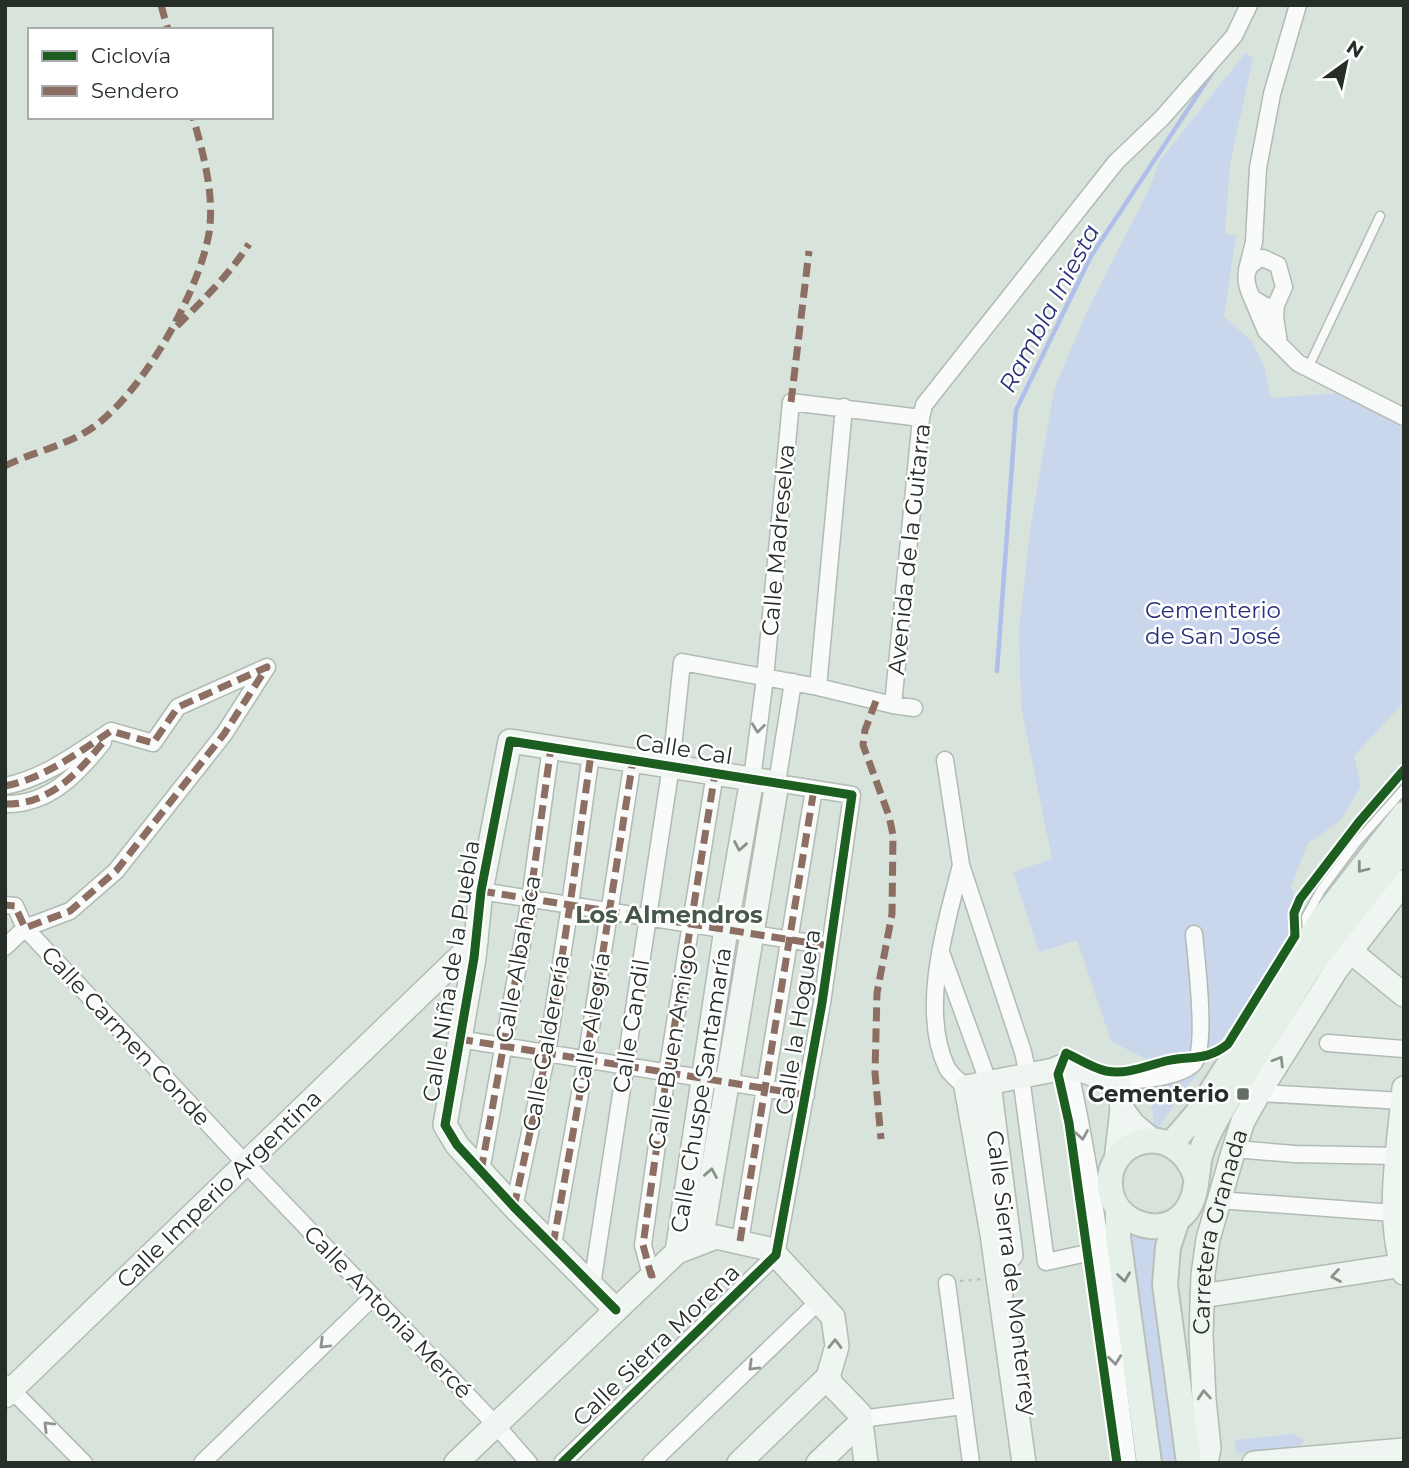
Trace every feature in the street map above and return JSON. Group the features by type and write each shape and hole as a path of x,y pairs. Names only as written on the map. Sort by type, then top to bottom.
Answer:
{"main road":[{"name":"Carretera Granada","path":"1161,1142 1197,1114 1323,918 1404,814"},
{"name":"Carretera Granada","path":"1118,1209 1130,1220 1145,1226 1161,1226 1177,1220 1189,1209 1196,1194 1196,1177 1206,1139 1250,1064 1317,957 1404,847"},
{"name":"Carretera Granada","path":"1116,1161 1125,1150 1138,1143 1161,1142 1183,1152 1196,1177"},
{"path":"1116,1161 1110,1177 1111,1194 1118,1209 1118,1237 1149,1463"},
{"name":"Carretera Granada","path":"1177,1220 1168,1247 1165,1285 1189,1463"}],"street":[{"name":"Avenida de la Guitarra","path":"893,705 924,405 1116,162 1162,118 1234,36 1249,5"},
{"path":"1298,5 1272,94 1258,168 1255,232 1247,270 1247,287 1266,331 1298,363 1404,417"},
{"path":"1255,232 1260,246 1278,265 1284,288 1276,305 1275,316 1279,344"},
{"path":"1247,270 1256,260 1271,260"},
{"path":"1252,299 1266,307 1276,305"},
{"name":"Calle Madreselva","path":"765,678 791,402 844,407"},
{"path":"818,687 844,407 921,418"},
{"name":"Calle Candil","path":"592,1285 671,766 681,662 765,678"},
{"path":"5,786 19,783 69,758 111,731 153,743 178,707 268,667 225,734 116,871 70,911 25,928 15,906 5,905"},
{"path":"765,678 914,708"},
{"name":"Calle Chuspe Santamaría","path":"677,1252 726,929 752,779 765,678"},
{"name":"Calle Chuspe Santamaría","path":"701,1241 793,682"},
{"path":"5,804 47,797 82,769 111,731"},
{"name":"Calle Cal","path":"510,741 852,795"},
{"name":"Calle Niña de la Puebla","path":"510,741 481,891 476,941 445,1125 457,1145 514,1208 616,1310"},
{"name":"Calle Albahaca","path":"481,1171 530,899 551,747"},
{"name":"Calle Calderería","path":"514,1208 547,1053 591,754"},
{"name":"Calle Alegría","path":"553,1245 586,1060 633,760"},
{"path":"945,760 961,865 1022,1048 1046,1262 1101,1250"},
{"name":"Calle Buen Amigo","path":"655,1274 651,1275 643,1245 667,1073 715,773"},
{"path":"740,1241 814,789"},
{"name":"Calle la Hoguera","path":"776,1255 806,1095 852,795"},
{"path":"961,865 940,950 935,1029 948,1070 977,1086 1060,1067 1087,1072 1114,1083 1170,1074 1193,1063 1199,1055 1201,1035 1194,934"},
{"name":"Carretera Granada","path":"1206,1463 1209,1448 1204,1399 1202,1296 1208,1239 1243,1121 1336,970 1404,882"},
{"path":"481,891 830,946"},
{"name":"Calle Carmen Conde","path":"5,947 25,928 245,1163"},
{"name":"Calle Imperio Argentina","path":"7,1389 476,941"},
{"path":"940,950 977,1086 998,1276 1024,1463"},
{"path":"1350,951 1404,995"},
{"path":"434,984 468,992"},
{"path":"459,1039 806,1095"},
{"path":"1328,1043 1404,1049"},
{"path":"1069,1068 1101,1250 1128,1463"},
{"path":"1116,1161 1122,1109 1119,1082"},
{"name":"Calle Sierra de Monterrey","path":"977,1086 1036,1463"},
{"path":"1202,1296 1403,1268 1397,1252 1394,1213 1403,1095 1259,1093"},
{"path":"1122,1109 1133,1124 1161,1142"},
{"path":"1234,1149 1295,1154 1398,1156"},
{"name":"Calle Antonia Mercé","path":"245,1163 495,1424 529,1463"},
{"path":"1218,1200 1394,1213"},
{"path":"456,1463 677,1252 716,1237 765,1248 776,1255 833,1317 837,1346 828,1377 739,1463"},
{"name":"Calle Sierra Morena","path":"562,1463 776,1255"},
{"path":"947,1283 971,1463"},
{"path":"202,1463 373,1297"},
{"path":"652,1463 819,1301"},
{"path":"828,1377 833,1386 860,1414 866,1463"},
{"path":"7,1389 84,1463"},
{"path":"818,1463 860,1421 963,1406"},
{"path":"1254,1463 1380,1458 1404,1450"}],"lane":[{"path":"1308,368 1380,216"},
{"path":"1307,942 1307,917 1321,890 1356,843 1404,789"}],"path":[{"path":"947,1283 998,1276"}],"green space":[{"name":"Cementerio de San José","path":"1245,53 1253,58 1230,164 1225,234 1236,235 1224,317 1252,341 1264,366 1271,398 1339,393 1404,428 1404,702 1354,756 1361,786 1340,821 1308,843 1291,887 1308,927 1218,1044 1155,1132 1146,1059 1111,1041 1077,940 1039,952 1013,872 1052,859 1021,706 1019,630 1030,530 1054,390 1086,313 1150,187 1159,162"},
{"path":"1125,1228 1145,1238 1164,1235 1180,1463 1154,1463"},
{"path":"1293,1434 1305,1440 1296,1450 1237,1453 1234,1440"}],"waterway":[{"name":"Rambla Iniesta","path":"997,671 1016,410 1091,256 1214,70"}],"marked path":[{"path":"161,5 167,28"},
{"path":"5,466 75,438 104,418 125,398 145,372 179,315 203,258 209,233 207,174 194,119"},
{"path":"177,326 224,277 249,244"},
{"path":"791,402 809,251"},
{"path":"5,786 47,771 111,731 153,743 178,707 267,667 224,734 116,871 70,911 25,928 15,906 5,905"},
{"path":"876,701 865,730 863,745 889,816 893,835 892,914 877,993 875,1073 881,1139"},
{"path":"5,804 21,803 50,793 74,775 105,740"},
{"path":"481,1171 530,899 551,747"},
{"path":"514,1207 547,1053 591,754"},
{"path":"553,1245 586,1060 633,760"},
{"path":"655,1274 651,1275 643,1245 667,1073 715,773"},
{"path":"740,1241 814,789"},
{"path":"481,891 830,946"},
{"path":"459,1039 806,1095"}],"cycle path":[{"path":"562,1463 776,1255 822,1003 852,795 510,741 481,891 474,958 445,1125 457,1145 514,1207 616,1310"},
{"path":"1117,1463 1069,1123 1058,1074 1066,1053 1101,1070 1121,1072 1175,1059 1205,1056 1228,1044 1295,936 1294,913 1300,899 1359,822 1404,770"}],"place":[{"name":"Cementerio","path":"1243,1094"}],"district":[{"name":"Los Almendros","path":"669,914"}]}
